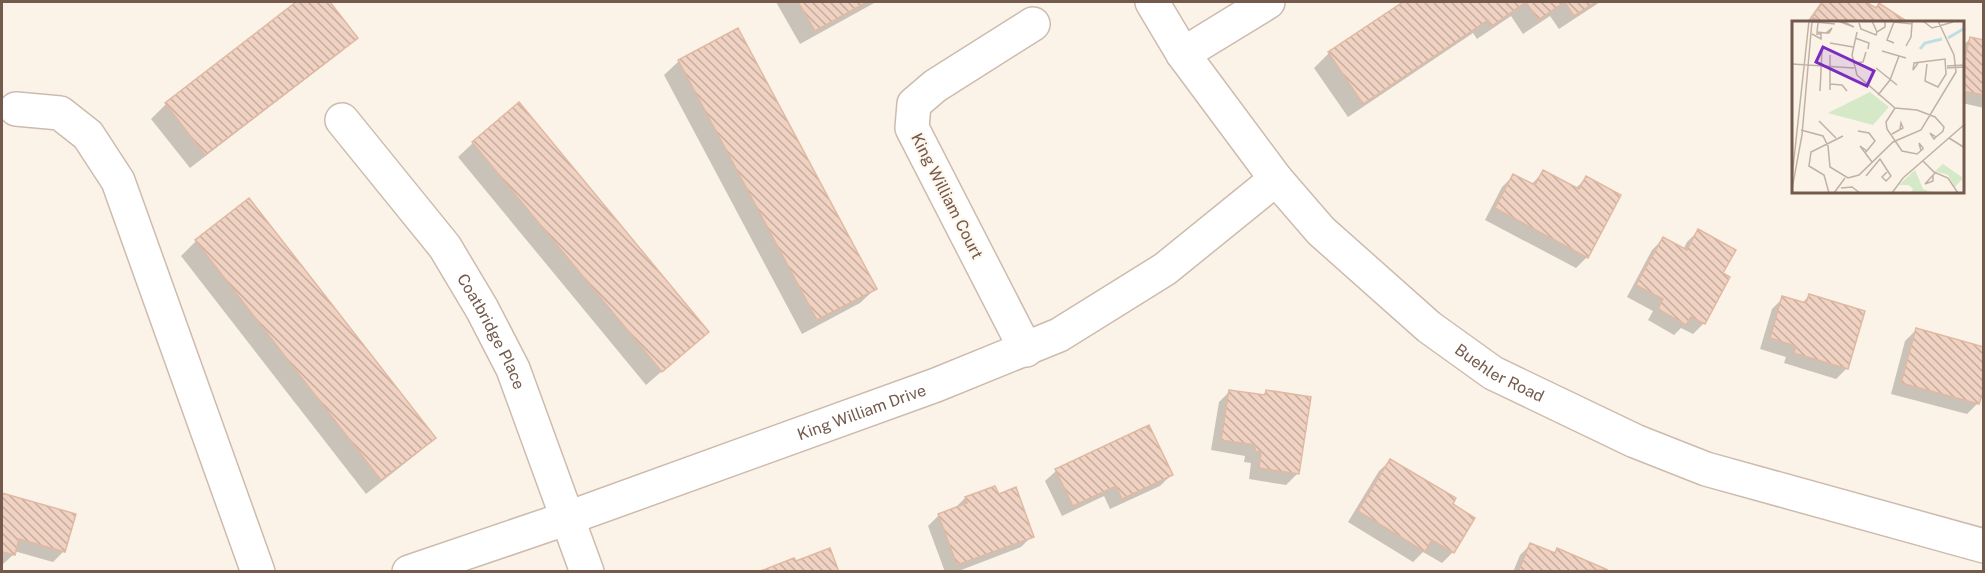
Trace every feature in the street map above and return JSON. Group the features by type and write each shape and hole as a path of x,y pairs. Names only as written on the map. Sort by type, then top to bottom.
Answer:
{"street":[{"name":"Buehler Road","path":"1152,2 1183,54 1276,179 1321,231 1429,327 1493,373 1635,441 1706,469 1983,546"},
{"path":"1183,54 1268,2"},
{"name":"King William Court","path":"1026,350 912,128 914,104 935,86 1034,24"},
{"path":"16,109 60,113 88,135 118,181 258,572"},
{"name":"Coatbridge Place","path":"342,120 445,247 482,309 513,369 587,572"},
{"name":"King William Drive","path":"409,572 567,518 936,385 1026,350 1059,335 1165,270 1276,179"}],"building":[{"path":"296,2 330,2 358,38 205,155 165,103"},
{"path":"798,2 867,2 815,31"},
{"path":"1403,2 1526,2 1492,26 1488,20 1363,104 1328,52"},
{"path":"1526,2 1565,2 1538,20"},
{"path":"1565,2 1596,2 1574,16"},
{"path":"1823,2 1866,2 1876,8 1879,3 1906,21 1819,21 1812,17"},
{"path":"738,28 877,289 817,320 678,60"},
{"path":"1970,37 1984,40 1984,95 1964,91 1964,62"},
{"path":"519,102 709,332 662,372 472,142"},
{"path":"1543,170 1579,189 1586,176 1621,195 1588,258 1495,208 1513,174 1535,185"},
{"path":"249,198 436,438 381,480 195,240"},
{"path":"1698,229 1736,250 1723,273 1730,277 1705,324 1691,317 1686,325 1658,309 1663,299 1636,285 1663,237 1687,250"},
{"path":"1809,294 1865,311 1848,369 1794,353 1796,346 1770,338 1782,296 1806,303"},
{"path":"1916,328 1984,347 1984,389 1979,404 1901,383"},
{"path":"1229,390 1265,395 1266,390 1311,397 1299,474 1259,468 1261,452 1255,451 1255,445 1221,440"},
{"path":"1149,425 1173,475 1122,499 1116,486 1073,506 1055,469"},
{"path":"1390,459 1456,498 1453,504 1475,518 1454,553 1432,540 1425,552 1358,511"},
{"path":"995,486 999,494 1016,487 1034,537 957,565 938,514 967,503 965,497"},
{"path":"2,493 76,514 65,552 19,539 15,555 2,552"},
{"path":"1530,543 1555,553 1557,548 1608,570 1518,572"},
{"path":"830,548 839,572 758,572 794,558 796,561"}]}
